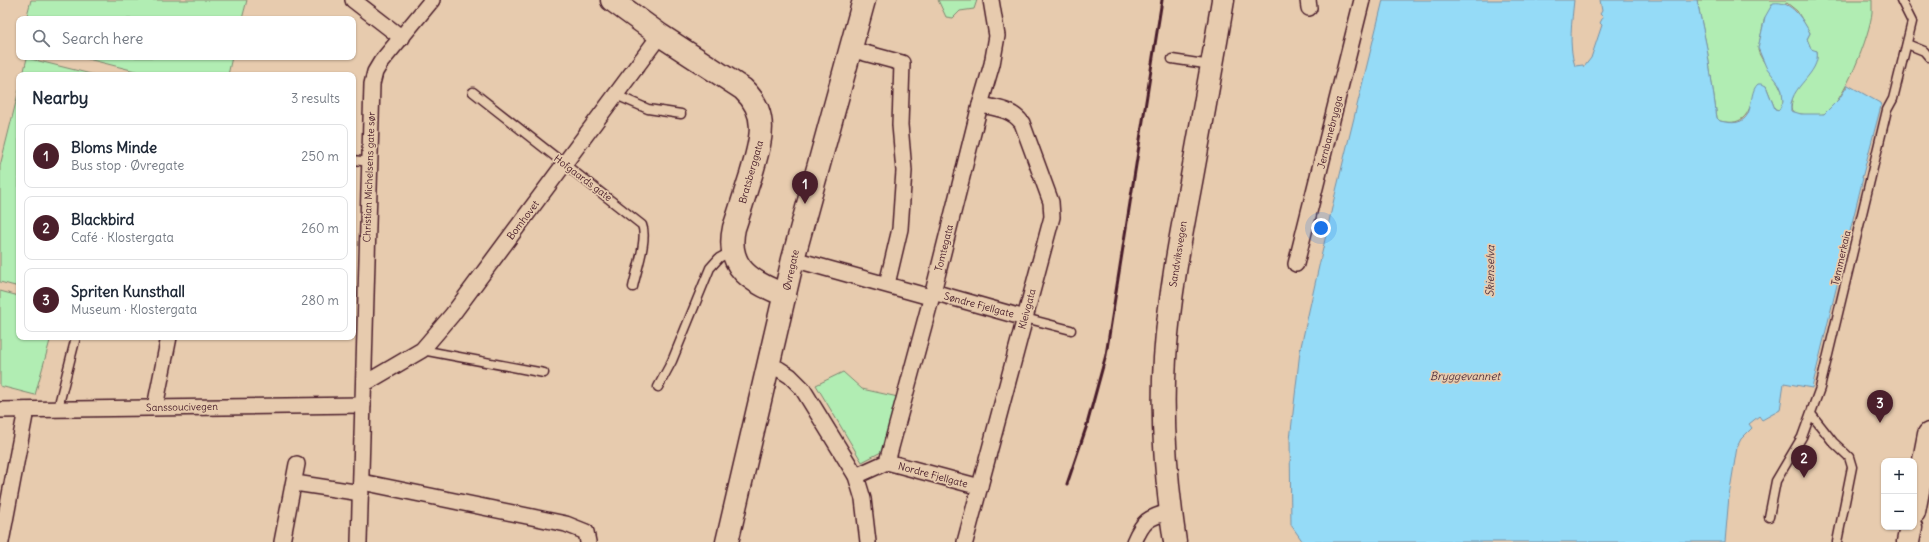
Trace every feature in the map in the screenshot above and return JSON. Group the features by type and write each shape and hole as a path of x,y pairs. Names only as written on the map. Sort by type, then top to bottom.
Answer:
{"street":[{"path":"354,0 402,38"},
{"name":"Christian Michelsens gate sør","path":"359,542 362,487 372,84 375,72 381,62 432,0"},
{"name":"Bratsberggata","path":"612,0 660,35 744,89 754,101 758,108 761,137 734,228 733,251 740,267 754,281 763,287 785,295"},
{"name":"Øvregate","path":"727,542 793,259 864,0"},
{"name":"Tomtegata","path":"887,462 932,295 996,46 991,0"},
{"name":"Sandviksvegen","path":"1175,542 1170,512 1164,410 1168,328 1175,270 1224,0"},
{"name":"Jernbanebrygga","path":"1296,264 1362,0"},
{"name":"Bomhovet","path":"364,384 422,350 452,315 660,35"},
{"path":"850,49 902,63 900,125 904,171 900,230 887,284"},
{"name":"Kleivgata","path":"965,542 1052,217 1051,202 1022,122 1011,112 980,105"},
{"name":"Søndre Fjellgate","path":"793,259 1025,318"},
{"path":"155,407 168,340"},
{"path":"768,366 779,369 790,376 802,388 856,476 864,499 868,542"},
{"name":"Sanssoucivegen","path":"0,410 363,405"},
{"path":"1,542 26,410"},
{"path":"1917,496 1929,434"},
{"path":"856,476 887,462"},
{"name":"Nordre Fjellgate","path":"887,462 980,487"},
{"path":"282,542 298,464"},
{"path":"294,483 362,487 566,524 587,537"},
{"path":"1134,542 1146,520 1157,515 1170,512"},
{"path":"1908,542 1910,530"}],"lane":[{"name":"Tømmerkaia","path":"1769,517 1776,481 1802,437 1820,388 1887,110 1893,99 1912,22 1901,0"},
{"path":"1907,44 1924,51 1929,57"},
{"path":"1172,59 1212,66"},
{"name":"Hofgaards gate","path":"472,92 634,217 642,225 644,230 644,239 633,287"},
{"path":"616,95 648,109 681,114"},
{"path":"356,160 370,162"},
{"path":"658,387 672,361 710,268 719,258 733,251"},
{"name":"Søndre Fjellgate","path":"1025,318 1071,330"},
{"path":"59,409 75,340"},
{"path":"422,350 544,373"},
{"path":"1811,414 1833,442 1849,457 1852,467 1837,542"}],"green space":[{"path":"31,0 247,0 243,16 27,16"},
{"path":"938,0 977,0 974,9 960,11 953,18 946,17"},
{"path":"1697,0 1872,0 1872,12 1867,35 1855,68 1839,98 1824,114 1817,115 1794,113 1791,109 1794,93 1816,63 1817,51 1812,51 1807,39 1810,33 1797,11 1787,3 1765,17 1758,50 1780,88 1783,95 1783,103 1779,110 1775,109 1766,86 1754,91 1751,105 1741,120 1728,122 1720,121 1717,118 1707,49"},
{"path":"27,60 35,60 83,72 24,72"},
{"path":"92,60 231,60 229,72 139,72"},
{"path":"16,102 16,286 0,282 0,166"},
{"path":"0,291 16,295 16,340 50,340 35,395 0,386"},
{"path":"843,372 862,389 898,397 883,451 862,462 816,385"}],"water":[{"name":"Bryggevannet","path":"1383,0 1574,0 1571,33 1573,58 1575,66 1583,65 1584,67 1591,58 1602,25 1600,23 1603,17 1600,14 1602,11 1600,0 1697,0 1707,48 1717,118 1720,121 1733,123 1741,121 1746,117 1754,89 1758,84 1766,86 1775,109 1779,110 1783,102 1782,91 1779,84 1766,67 1758,48 1765,17 1773,3 1780,3 1791,8 1804,22 1810,33 1807,39 1811,49 1817,51 1817,59 1814,67 1794,94 1791,102 1791,111 1801,114 1824,114 1839,99 1848,85 1880,103 1881,106 1862,178 1812,388 1784,383 1780,410 1762,420 1759,416 1749,424 1752,428 1741,439 1737,447 1729,496 1725,542 1303,542 1291,525 1290,440 1300,351 1334,199"}],"railway":[{"path":"1067,484 1086,428 1106,355 1162,0"}],"place":[{"name":"Bloms Minde","path":"805,204"},
{"name":"Spriten Kunsthall","path":"1880,423"},
{"name":"Blackbird","path":"1804,478"}],"water label":[{"name":"Skienselva","path":"1490,271"}]}
